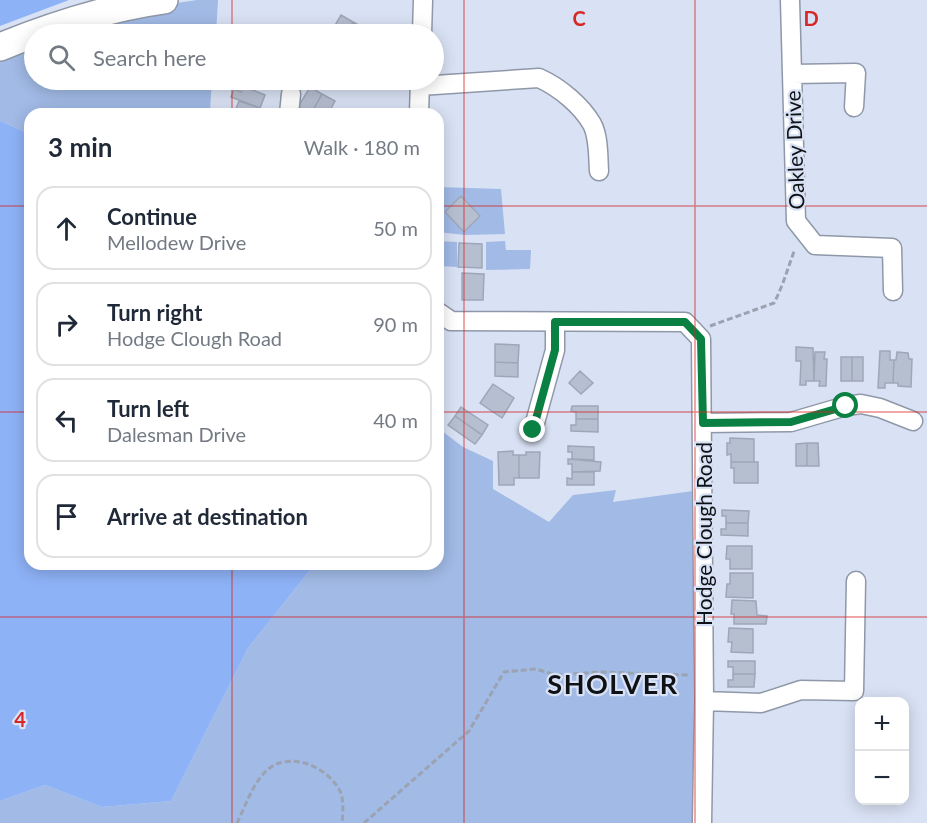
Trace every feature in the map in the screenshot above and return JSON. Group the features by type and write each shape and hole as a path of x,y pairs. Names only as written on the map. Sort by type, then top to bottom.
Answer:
{"street":[{"path":"60,24 127,5 164,0"},
{"path":"422,24 423,0"},
{"name":"Oakley Drive","path":"790,0 796,221 815,245 892,248 893,291"},
{"path":"0,47 24,38"},
{"path":"792,74 856,73 854,107"},
{"path":"444,82 539,78 555,86 577,106 592,125 597,143 599,171"},
{"path":"419,108 420,90"},
{"path":"290,108 291,94"},
{"path":"444,316 451,321 685,322 695,332"},
{"path":"533,430 555,350 555,322"},
{"name":"Hodge Clough Road","path":"695,332 701,339 703,423 702,823"},
{"path":"703,423 791,422 861,404 880,408 913,421"},
{"path":"704,701 761,703 801,690 854,691 856,581"}],"path":[{"path":"695,332 774,303 782,288 797,244 807,235"},
{"path":"364,823 469,731 504,672 536,669 556,675 601,672 704,676"},
{"path":"237,823 255,787 271,768 285,762 306,762 327,776 340,792 342,823"}],"shaded area":[{"path":"0,0 69,0 0,26"},
{"path":"197,0 218,0 217,24 84,24 137,9"},
{"path":"24,44 24,90 211,90 210,108 24,108 24,131 0,121 0,55"},
{"path":"0,121 24,131 24,570 310,570 248,648 171,801 102,807 45,785 0,801"},
{"path":"444,187 501,189 505,234 465,235 444,233"},
{"path":"444,241 457,242 457,267 444,266"},
{"path":"505,241 506,250 531,250 530,269 486,270 486,242"},
{"path":"444,433 463,447 493,461 493,489 549,522 573,495 616,490 613,502 693,491 693,823 0,823 0,801 45,785 102,807 171,801 248,648 310,570 444,570"}],"building":[{"path":"341,15 353,22 352,24 336,24"},
{"path":"234,90 241,92 242,90 253,90 265,95 260,108 231,97"},
{"path":"308,90 315,90 322,94 314,108 298,107"},
{"path":"322,94 335,101 331,108 314,108"},
{"path":"239,101 260,108 236,108"},
{"path":"461,196 480,216 464,232 445,212"},
{"path":"459,243 482,244 482,268 458,267"},
{"path":"462,273 484,274 483,300 462,300"},
{"path":"495,344 519,345 518,363 495,362"},
{"path":"796,347 813,348 814,381 806,381 806,385 800,385 801,361 796,361"},
{"path":"880,351 890,351 890,360 894,360 893,383 885,383 885,388 878,388"},
{"path":"815,352 825,352 826,386 819,386 820,381 814,381"},
{"path":"897,352 908,353 909,359 912,359 911,387 898,386 898,383 893,383 894,360 896,360"},
{"path":"841,357 852,357 852,381 841,381"},
{"path":"852,357 863,357 863,381 852,381"},
{"path":"495,362 518,363 518,377 495,376"},
{"path":"580,371 593,383 581,394 569,383"},
{"path":"493,384 514,398 502,418 480,403"},
{"path":"572,406 598,406 598,419 576,419 576,412 571,411"},
{"path":"461,407 488,425 482,435 455,416"},
{"path":"455,416 482,435 475,444 448,425"},
{"path":"576,419 598,419 598,432 571,431 571,425 576,425"},
{"path":"730,438 754,439 754,462 731,462 731,454 727,455 727,443 730,443"},
{"path":"807,443 818,443 819,466 807,466"},
{"path":"807,443 807,466 796,466 796,444"},
{"path":"568,446 594,447 594,460 572,459 572,452 568,452"},
{"path":"513,451 513,455 519,455 519,478 514,478 514,485 499,485 498,452"},
{"path":"526,452 540,452 539,478 519,478 519,455 526,455"},
{"path":"568,459 601,462 600,471 572,472 572,464 568,464"},
{"path":"731,462 758,462 758,483 734,483 734,468 731,468"},
{"path":"572,472 594,472 594,485 567,485 567,478 572,479"},
{"path":"722,510 749,511 748,523 726,523 726,516 722,516"},
{"path":"726,523 748,523 748,536 721,535 721,529 726,529"},
{"path":"727,546 752,546 752,569 730,569 730,559 726,559"},
{"path":"730,573 753,573 753,598 726,597 727,584 730,584"},
{"path":"732,600 756,601 757,615 767,616 766,624 734,624 734,614 731,614"},
{"path":"729,628 753,629 753,653 731,652 732,642 728,642"},
{"path":"728,661 755,661 755,674 733,674 733,667 728,667"},
{"path":"733,674 755,674 754,687 728,687 728,680 733,680"}],"district":[{"name":"SHOLVER","path":"613,683"}],"route":[{"path":"533,430 555,350 555,322 685,322 701,339 703,423 791,422 846,406"}]}
